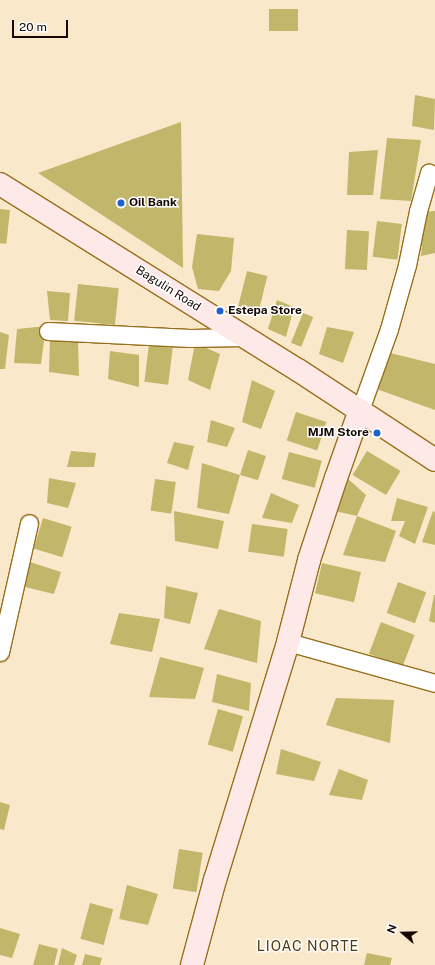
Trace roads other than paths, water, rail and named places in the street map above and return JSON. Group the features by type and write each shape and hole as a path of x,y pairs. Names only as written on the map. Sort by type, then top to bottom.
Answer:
{"street":[{"path":"192,965 215,880 288,642 309,560 389,328 407,265 418,211 429,173"},
{"name":"Bagulin Road","path":"0,184 360,410 435,460"},
{"path":"48,331 190,338 244,337"},
{"path":"0,652 29,523"},
{"path":"288,642 435,682"}],"place":[{"name":"Oil Bank","path":"121,203"},
{"name":"Estepa Store","path":"220,311"},
{"name":"MJM Store","path":"377,433"}],"district":[{"name":"LIOAC NORTE","path":"308,946"}]}
